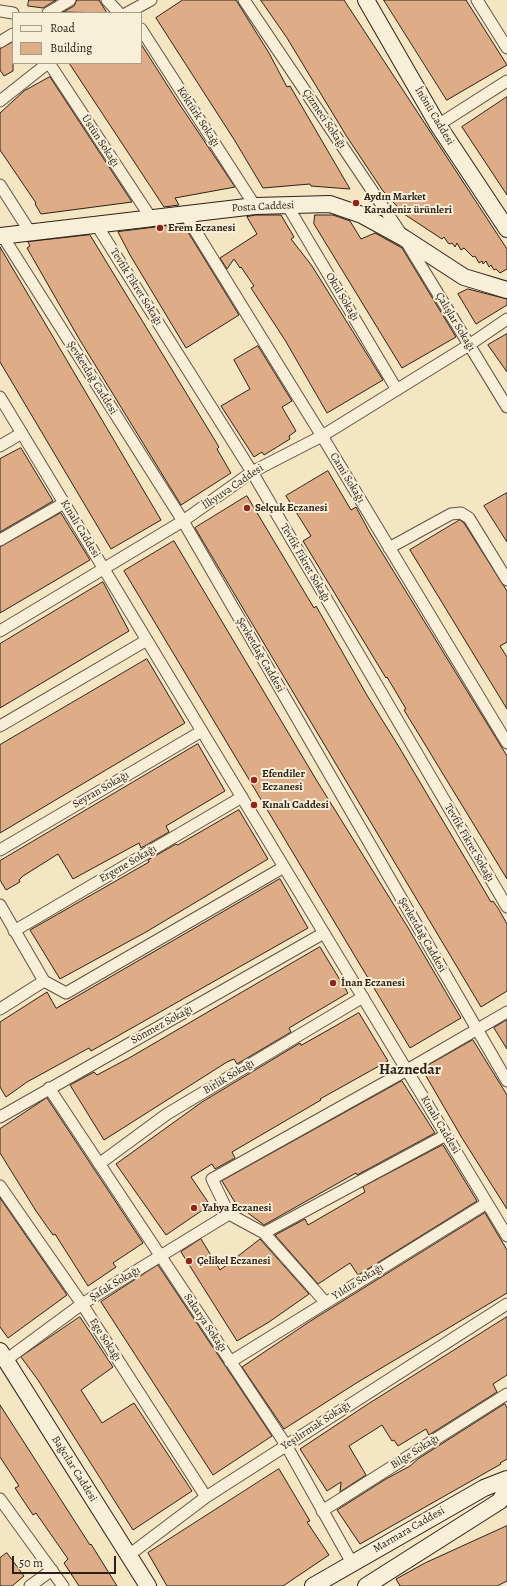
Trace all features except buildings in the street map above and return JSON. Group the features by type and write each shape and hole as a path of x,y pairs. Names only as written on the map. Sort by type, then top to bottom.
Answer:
{"main road":[{"name":"İnönü Caddesi","path":"366,0 438,125 507,229"},
{"name":"Posta Caddesi","path":"1,236 256,206 330,204 362,215 404,238 464,277 507,290"},
{"name":"Bağcılar Caddesi","path":"3,1356 148,1586"},
{"name":"Marmara Caddesi","path":"313,1586 484,1488 507,1479"},
{"path":"373,1584 500,1501 507,1488"}],"street":[{"path":"50,12 70,0"},
{"path":"107,0 125,12"},
{"path":"129,12 151,0"},
{"name":"Çizmeci Sokağı","path":"244,0 404,238"},
{"path":"477,0 507,48"},
{"path":"0,11 12,13"},
{"name":"Köktürk Sokağı","path":"142,31 256,206"},
{"path":"0,42 12,35"},
{"path":"0,101 48,64"},
{"name":"Üstün Sokağı","path":"50,64 151,218"},
{"path":"438,125 507,81"},
{"path":"0,185 30,232"},
{"name":"Okul Sokağı","path":"287,205 397,390"},
{"name":"Cami Sokağı","path":"184,214 322,436 507,744"},
{"name":"Tevfik Fikret Sokağı","path":"96,224 252,472 507,907"},
{"name":"Şevketdağ Caddesi","path":"1,236 183,521 507,1081"},
{"name":"Çalışlar Sokağı","path":"404,238 507,407"},
{"name":"İlkyuva Caddesi","path":"0,631 183,521 252,472 322,436 469,345 507,319"},
{"name":"Kınalı Caddesi","path":"0,397 507,1236"},
{"path":"0,446 22,433"},
{"path":"0,540 64,503"},
{"path":"389,548 451,514 461,513 469,518 507,580"},
{"path":"0,726 147,640"},
{"name":"Seyran Sokağı","path":"0,850 202,731"},
{"name":"Ergene Sokağı","path":"14,931 242,797"},
{"path":"1,908 44,981 66,993 284,867"},
{"name":"Sönmez Sokağı","path":"1,1115 324,933"},
{"path":"0,1009 44,981"},
{"name":"Birlik Sokağı","path":"99,1164 167,1114 363,997"},
{"path":"326,1303 264,1233 229,1214 212,1179 407,1070 507,1012"},
{"name":"Sakarya Sokağı","path":"49,1088 286,1445 352,1563"},
{"path":"264,1233 446,1135"},
{"name":"Ege Sokağı","path":"0,1186 82,1304 206,1497"},
{"name":"Yıldız Sokağı","path":"230,1362 487,1203"},
{"name":"Şafak Sokağı","path":"3,1356 82,1304 229,1214"},
{"name":"Yeşilırmak Sokağı","path":"129,1555 206,1497 507,1304"},
{"name":"Bilge Sokağı","path":"322,1511 507,1394"},
{"path":"0,1499 63,1586"},
{"path":"30,1586 52,1570"}],"place":[{"name":"Aydın Market Karadeniz ürünleri","path":"356,203"},
{"name":"Erem Eczanesi","path":"160,228"},
{"name":"Selçuk Eczanesi","path":"247,508"},
{"name":"Efendiler Eczanesi","path":"254,780"},
{"name":"Kınalı Caddesi","path":"254,805"},
{"name":"İnan Eczanesi","path":"333,983"},
{"name":"Yahya Eczanesi","path":"194,1208"},
{"name":"Çelikel Eczanesi","path":"189,1261"}],"district":[{"name":"Haznedar","path":"410,1070"}]}
